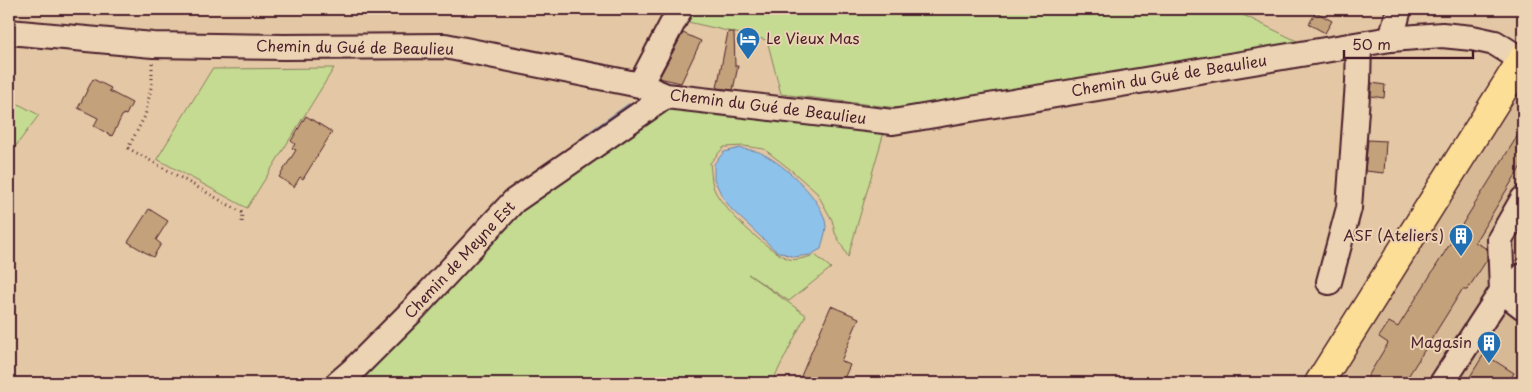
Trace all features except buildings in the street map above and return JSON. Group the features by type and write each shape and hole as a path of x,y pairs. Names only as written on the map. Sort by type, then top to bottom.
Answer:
{"main road":[{"path":"1319,383 1523,59"}],"street":[{"path":"640,85 680,9"},
{"path":"1391,39 1399,9"},
{"name":"Chemin du Gué de Beaulieu","path":"9,32 153,45 284,47 445,46 640,85 666,96 893,122 1391,39 1454,35 1495,43 1523,59"},
{"path":"1329,282 1349,208 1359,45"},
{"name":"Chemin de Meyne Est","path":"338,383 399,324 514,201 666,96"},
{"path":"1512,298 1500,239 1523,199"},
{"path":"1442,383 1512,298 1523,276"}],"path":[{"path":"153,45 152,83 145,116 128,148 243,213 242,223"}],"shaded area":[{"path":"1523,87 1523,383 1335,383 1447,209"}],"green space":[{"path":"695,9 1003,9 1007,11 1022,9 1231,9 1305,45 897,108 781,94 767,40 688,22"},
{"path":"334,68 247,208 157,159 212,69"},
{"path":"9,99 39,115 9,155"},
{"path":"660,106 884,132 848,257 835,233 832,220 817,193 764,149 744,146 724,147 710,163 712,183 717,194 724,205 745,227 780,255 789,259 798,259 815,255 831,268 789,301 748,274 806,315 773,383 346,383 513,208"}],"water":[{"path":"740,148 761,153 772,159 802,184 811,195 824,216 826,226 821,249 810,255 794,257 776,251 732,210 722,196 714,179 714,164 724,152"}],"waterway":[{"path":"584,138 629,106"}],"place":[{"name":"Le Vieux Mas","path":"748,60"},
{"name":"ASF (Ateliers)","path":"1461,257"},
{"name":"Magasin","path":"1489,364"}]}
